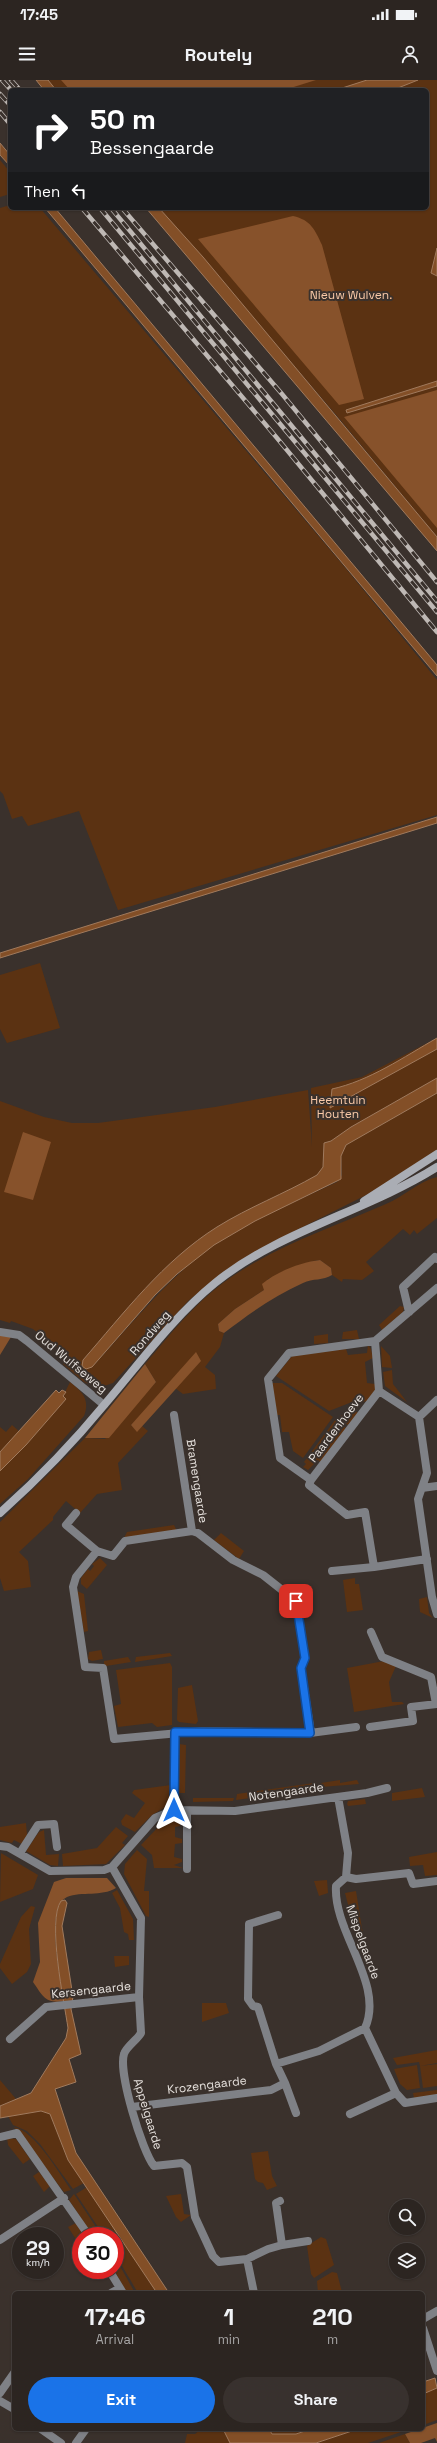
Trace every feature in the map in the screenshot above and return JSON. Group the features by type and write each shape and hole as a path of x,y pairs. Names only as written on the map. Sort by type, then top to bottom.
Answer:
{"main road":[{"name":"Rondweg","path":"350,1211 437,1154"},
{"name":"Rondweg","path":"0,1513 67,1449 186,1310 215,1283 262,1252 392,1193 437,1167"}],"street":[{"path":"409,1312 403,1287 435,1257 437,1259"},
{"path":"374,1341 437,1288"},
{"name":"Oud Wulfseweg","path":"0,1332 19,1335 28,1341 104,1405"},
{"name":"Paardenhoeve","path":"311,1480 280,1458 268,1379 289,1353 374,1341 379,1391 311,1480 310,1485 347,1514 365,1512 374,1567"},
{"name":"Paardenhoeve","path":"379,1391 419,1417"},
{"path":"437,1400 419,1417 427,1473 418,1499 432,1597 437,1614"},
{"name":"Bramengaarde","path":"174,1415 192,1531 198,1533 233,1560 263,1575 296,1601 305,1658 301,1668 310,1733"},
{"path":"422,1488 437,1486"},
{"path":"76,1513 66,1525 97,1551 113,1556 125,1541 192,1531"},
{"path":"97,1551 76,1578 73,1587 86,1667 103,1668 114,1739 175,1732 310,1733 356,1727"},
{"path":"332,1571 374,1567 427,1559"},
{"path":"370,1727 413,1721 411,1707 437,1704 431,1678 382,1656 371,1632"},
{"path":"174,1810 175,1732"},
{"name":"Notengaarde","path":"112,1867 155,1818 174,1810 235,1811 338,1797 387,1788"},
{"name":"Mispelgaarde","path":"338,1797 348,1853 346,1877 336,1886 335,1898 341,1921 366,1982 369,2018 365,2028"},
{"path":"187,1810 187,1869"},
{"path":"20,1853 38,1825 54,1824 57,1847"},
{"path":"0,1846 8,1847 20,1853 50,1871 104,1870 112,1867"},
{"name":"Appelgaarde","path":"112,1867 141,1918 139,1997 141,2033 124,2054 124,2079 147,2154 154,2166 182,2164 187,2167 195,2217 213,2256 219,2262 247,2259 268,2248 308,2241"},
{"path":"346,1877 356,1879 410,1873 413,1884 437,1881"},
{"path":"278,1915 249,1924 248,1999 253,2006 258,2007 276,2064 296,2113"},
{"name":"Kersengaarde","path":"10,2039 46,2007 76,2005 139,1997"},
{"path":"276,2064 319,2051 365,2028 396,2093 405,2103 437,2098"},
{"name":"Krozengaarde","path":"132,2107 271,2090 285,2084"},
{"path":"350,2114 396,2093"},
{"path":"0,2137 17,2133 83,2227"},
{"path":"0,2240 64,2198"},
{"path":"280,2201 276,2203 282,2245"},
{"path":"247,2259 254,2291"},
{"path":"115,2279 121,2290"},
{"path":"425,2319 437,2311"},
{"path":"425,2334 437,2371"},
{"path":"0,2393 12,2376"},
{"path":"0,2401 12,2408"},
{"path":"44,2431 60,2443"},
{"path":"76,2443 85,2431"}],"green space":[{"name":"Nieuw Wulven.","path":"48,80 437,80 437,537 337,416 161,210 429,210 429,88 54,88"},
{"path":"0,160 8,170 8,195 0,197"},
{"path":"8,206 8,210 42,210 343,565 437,680 437,815 118,910 79,811 28,826 22,816 12,819 3,794 0,791 0,208"},
{"path":"40,963 60,1028 7,1043 0,1029 0,975"},
{"name":"Heemtuin Houten","path":"437,1038 437,1078 351,1127 331,1141 324,1143 323,1167 317,1175 229,1220 197,1241 145,1289 83,1360 88,1367 92,1367 164,1288 195,1259 212,1246 241,1227 337,1182 342,1175 341,1156 346,1145 437,1093 437,1150 374,1191 261,1248 221,1274 188,1301 113,1383 98,1388 84,1382 63,1364 63,1360 67,1355 33,1329 11,1321 10,1323 0,1320 0,1101 44,1117 72,1123 98,1123 215,1107 308,1090 312,1147 311,1088 362,1077"},
{"path":"437,1177 437,1218 417,1234 414,1230 410,1235 403,1229 366,1262 374,1271 362,1280 343,1279 342,1282 332,1275 331,1268 320,1260 313,1261 268,1279 264,1290 235,1309 218,1324 219,1331 224,1333 220,1347 205,1367 215,1375 216,1389 183,1394 175,1388 201,1361 131,1425 137,1431 142,1426 148,1431 118,1463 122,1490 97,1494 80,1513 66,1501 53,1517 53,1520 19,1552 28,1561 31,1587 4,1591 0,1578 0,1522 85,1438 105,1439 156,1382 145,1364 182,1321 202,1301 223,1283 261,1259 302,1239 386,1204 417,1185"},
{"path":"400,1306 404,1307 403,1312 382,1330 379,1325"},
{"path":"357,1330 359,1339 342,1339 343,1332"},
{"path":"328,1334 328,1343 314,1344 314,1336"},
{"path":"368,1345 371,1349 373,1358 365,1362 367,1383 375,1384 376,1389 367,1401 354,1404 352,1402 329,1411 276,1376 292,1356 346,1349 348,1355 367,1353"},
{"path":"381,1346 390,1356 392,1368 382,1367"},
{"path":"392,1370 393,1384 407,1402 385,1386 383,1372"},
{"path":"70,1382 79,1389 86,1401 84,1416 28,1479 0,1504 0,1471 26,1445 65,1399 63,1396"},
{"path":"272,1383 282,1383 333,1417 303,1458 293,1451 289,1432 282,1432 280,1415 277,1415"},
{"path":"354,1410 358,1413 348,1425 339,1419 344,1412"},
{"path":"335,1420 346,1428 320,1462 318,1460 308,1470 303,1467 306,1464 304,1462"},
{"path":"12,1425 20,1432 0,1452 0,1427 6,1432"},
{"path":"174,1525 177,1531 124,1538 127,1532"},
{"path":"221,1533 244,1551 239,1559 214,1540"},
{"path":"100,1558 107,1565 87,1589 81,1584 81,1578 88,1569 90,1571 94,1566 92,1564"},
{"path":"355,1578 355,1584 359,1584 363,1610 347,1612 343,1580"},
{"path":"77,1591 84,1594 88,1631 84,1632"},
{"path":"427,1597 429,1613 433,1618 420,1612 419,1599"},
{"path":"101,1650 103,1659 92,1661 88,1659 89,1652"},
{"path":"170,1653 172,1656 135,1662 136,1657"},
{"path":"128,1657 131,1662 106,1666 104,1664 104,1661"},
{"path":"384,1661 396,1666 389,1682 392,1702 402,1702 404,1704 354,1712 347,1668"},
{"path":"170,1663 172,1667 172,1725 157,1727 152,1723 118,1727 114,1706 121,1704 116,1670"},
{"path":"192,1685 198,1721 196,1724 179,1722 177,1720 178,1688"},
{"path":"179,1744 186,1745 185,1793 179,1793"},
{"path":"340,1780 340,1783 357,1780 359,1784 321,1787 321,1783"},
{"path":"314,1783 316,1789 236,1800 237,1794"},
{"path":"171,1785 169,1805 152,1815 135,1832 122,1825 121,1821 126,1814 134,1818 145,1803 132,1793 134,1790"},
{"path":"422,1788 425,1797 392,1801 392,1793"},
{"path":"193,1798 234,1798 233,1801 193,1802"},
{"path":"365,1799 366,1804 348,1806 347,1804 348,1801"},
{"path":"179,1819 180,1826 175,1827 175,1837 182,1839 182,1843 175,1844 174,1857 182,1859 182,1862 174,1865 183,1868 154,1868 152,1855 141,1845 161,1824"},
{"path":"26,1823 27,1835 22,1844 14,1840 12,1843 0,1840 0,1827"},
{"path":"116,1827 128,1836 122,1843 125,1845 106,1864 63,1866 62,1854 97,1848"},
{"path":"44,1830 46,1855 59,1854 58,1866 50,1865 26,1851 39,1832"},
{"path":"137,1850 147,1859 144,1891 149,1891 149,1917 146,1916 124,1874 125,1864"},
{"path":"437,1852 437,1875 425,1876 423,1865 410,1866 409,1857"},
{"path":"1,1853 38,1875 33,1889 0,1902"},
{"path":"327,1880 328,1893 319,1896 314,1881"},
{"path":"117,1890 133,1919 134,1940 129,1940 128,1934 124,1932 120,1908 112,1893"},
{"path":"356,1891 360,1916 351,1916 345,1893"},
{"path":"31,1906 35,1907 29,1929 31,1964 27,1972 12,1984 0,1968 0,1964 21,1917"},
{"path":"360,1917 363,1934 357,1937 351,1918"},
{"path":"114,1956 129,1956 129,1965 115,1967"},
{"path":"202,2003 226,2003 229,2013 202,2022"},
{"path":"437,2050 437,2063 420,2066 419,2062 397,2065 393,2058"},
{"path":"437,2064 437,2086 423,2088 420,2066"},
{"path":"417,2065 420,2088 407,2090 400,2084 394,2069"},
{"path":"0,2080 16,2099 0,2106"},
{"path":"437,2090 437,2095 414,2098 413,2093"},
{"path":"41,2111 50,2114 68,2160 84,2183 73,2189 40,2144 27,2131 13,2125 8,2116"},
{"path":"14,2127 22,2130 38,2144 71,2190 64,2192"},
{"path":"7,2138 16,2139 30,2159 23,2164 8,2145"},
{"path":"268,2151 272,2176 277,2186 267,2190 263,2183 258,2182 255,2179 251,2153"},
{"path":"39,2172 50,2186 44,2192 33,2176"},
{"path":"87,2187 114,2227 98,2227 76,2194"},
{"path":"74,2194 96,2227 87,2227 69,2200"},
{"path":"181,2194 184,2214 191,2215 181,2222 176,2217 166,2196"},
{"path":"76,2223 79,2227 72,2227 72,2233 68,2227"},
{"path":"321,2237 326,2239 334,2265 314,2278 311,2274 307,2246"},
{"path":"124,2242 156,2291 137,2291 124,2269"},
{"path":"332,2272 337,2273 342,2291 318,2291 317,2281"},
{"path":"124,2273 134,2291 126,2291 119,2279 124,2279"},
{"path":"437,2388 437,2420 425,2424 425,2393"},
{"path":"199,2431 224,2431 230,2443 185,2443 187,2434 195,2434"},
{"path":"270,2431 305,2431 296,2434 272,2434"},
{"path":"352,2431 404,2431 368,2443 316,2443"},
{"path":"405,2434 410,2443 379,2443"}],"shaded area":[{"path":"36,80 48,80 54,88 42,88"},
{"path":"61,80 316,80 290,88 68,88"},
{"path":"367,80 418,80 398,88 342,88"},
{"path":"0,143 8,153 8,164 0,155"},
{"path":"47,210 57,210 437,665 437,676"},
{"path":"148,210 161,210 203,257 437,537 437,551"},
{"path":"293,216 304,220 312,226 322,245 364,399 339,405 198,239"},
{"path":"437,248 437,276 431,273"},
{"path":"437,381 437,386 347,413 346,410"},
{"path":"437,390 437,528 344,417"},
{"path":"437,817 437,823 0,958 0,953"},
{"path":"437,1038 437,1049 330,1108 332,1089 373,1074"},
{"path":"437,1078 437,1093 346,1145 341,1156 341,1179 255,1221 214,1245 177,1274 155,1295 92,1367 86,1369 82,1366 83,1360 129,1306 162,1272 197,1241 229,1220 317,1175 323,1167 324,1143 331,1141 351,1127"},
{"path":"23,1132 51,1142 33,1200 4,1192"},
{"path":"320,1260 331,1268 332,1275 325,1278 307,1281 292,1288 262,1306 224,1333 219,1331 218,1324 235,1309 264,1290 262,1284 274,1275 289,1268"},
{"path":"0,1335 11,1337 0,1355"},
{"path":"196,1352 201,1361 137,1432 131,1425"},
{"path":"145,1364 156,1382 109,1438 85,1438"},
{"path":"56,1390 59,1393 62,1390 66,1392 63,1396 66,1399 26,1445 0,1471 0,1452"},
{"path":"66,1878 107,1878 116,1888 110,1891 98,1893 73,1895 67,1897 60,1903 56,1915 55,1929 64,2001 58,2002 45,1998 33,1982 40,1962 38,1923 54,1882"},
{"path":"65,1900 67,1903 62,1926 73,1997 71,2009 81,2054 69,2059 76,2082 55,2089 76,2153 168,2291 156,2291 124,2244 124,2227 113,2227 68,2160 50,2114 41,2111 0,2118 0,2106 31,2093 66,2038 68,2028 60,1981 56,1943 57,1911 61,1901"},
{"path":"435,2378 437,2388 425,2393 425,2381"},
{"path":"437,2423 437,2442 435,2438 421,2443 410,2443 405,2434 414,2431 425,2431 425,2427"},
{"path":"224,2431 270,2431 272,2434 296,2434 305,2431 352,2431 316,2443 230,2443"}],"railway":[{"path":"2,80 9,88"},
{"path":"11,80 18,88"},
{"path":"0,94 8,103"},
{"path":"0,112 8,122"},
{"path":"84,210 277,438 437,632"},
{"path":"102,210 437,612"},
{"path":"113,210 437,601"},
{"path":"124,210 282,394 437,582"}],"route":[{"path":"174,1810 175,1732 310,1733 301,1668 305,1658 296,1601"}]}
